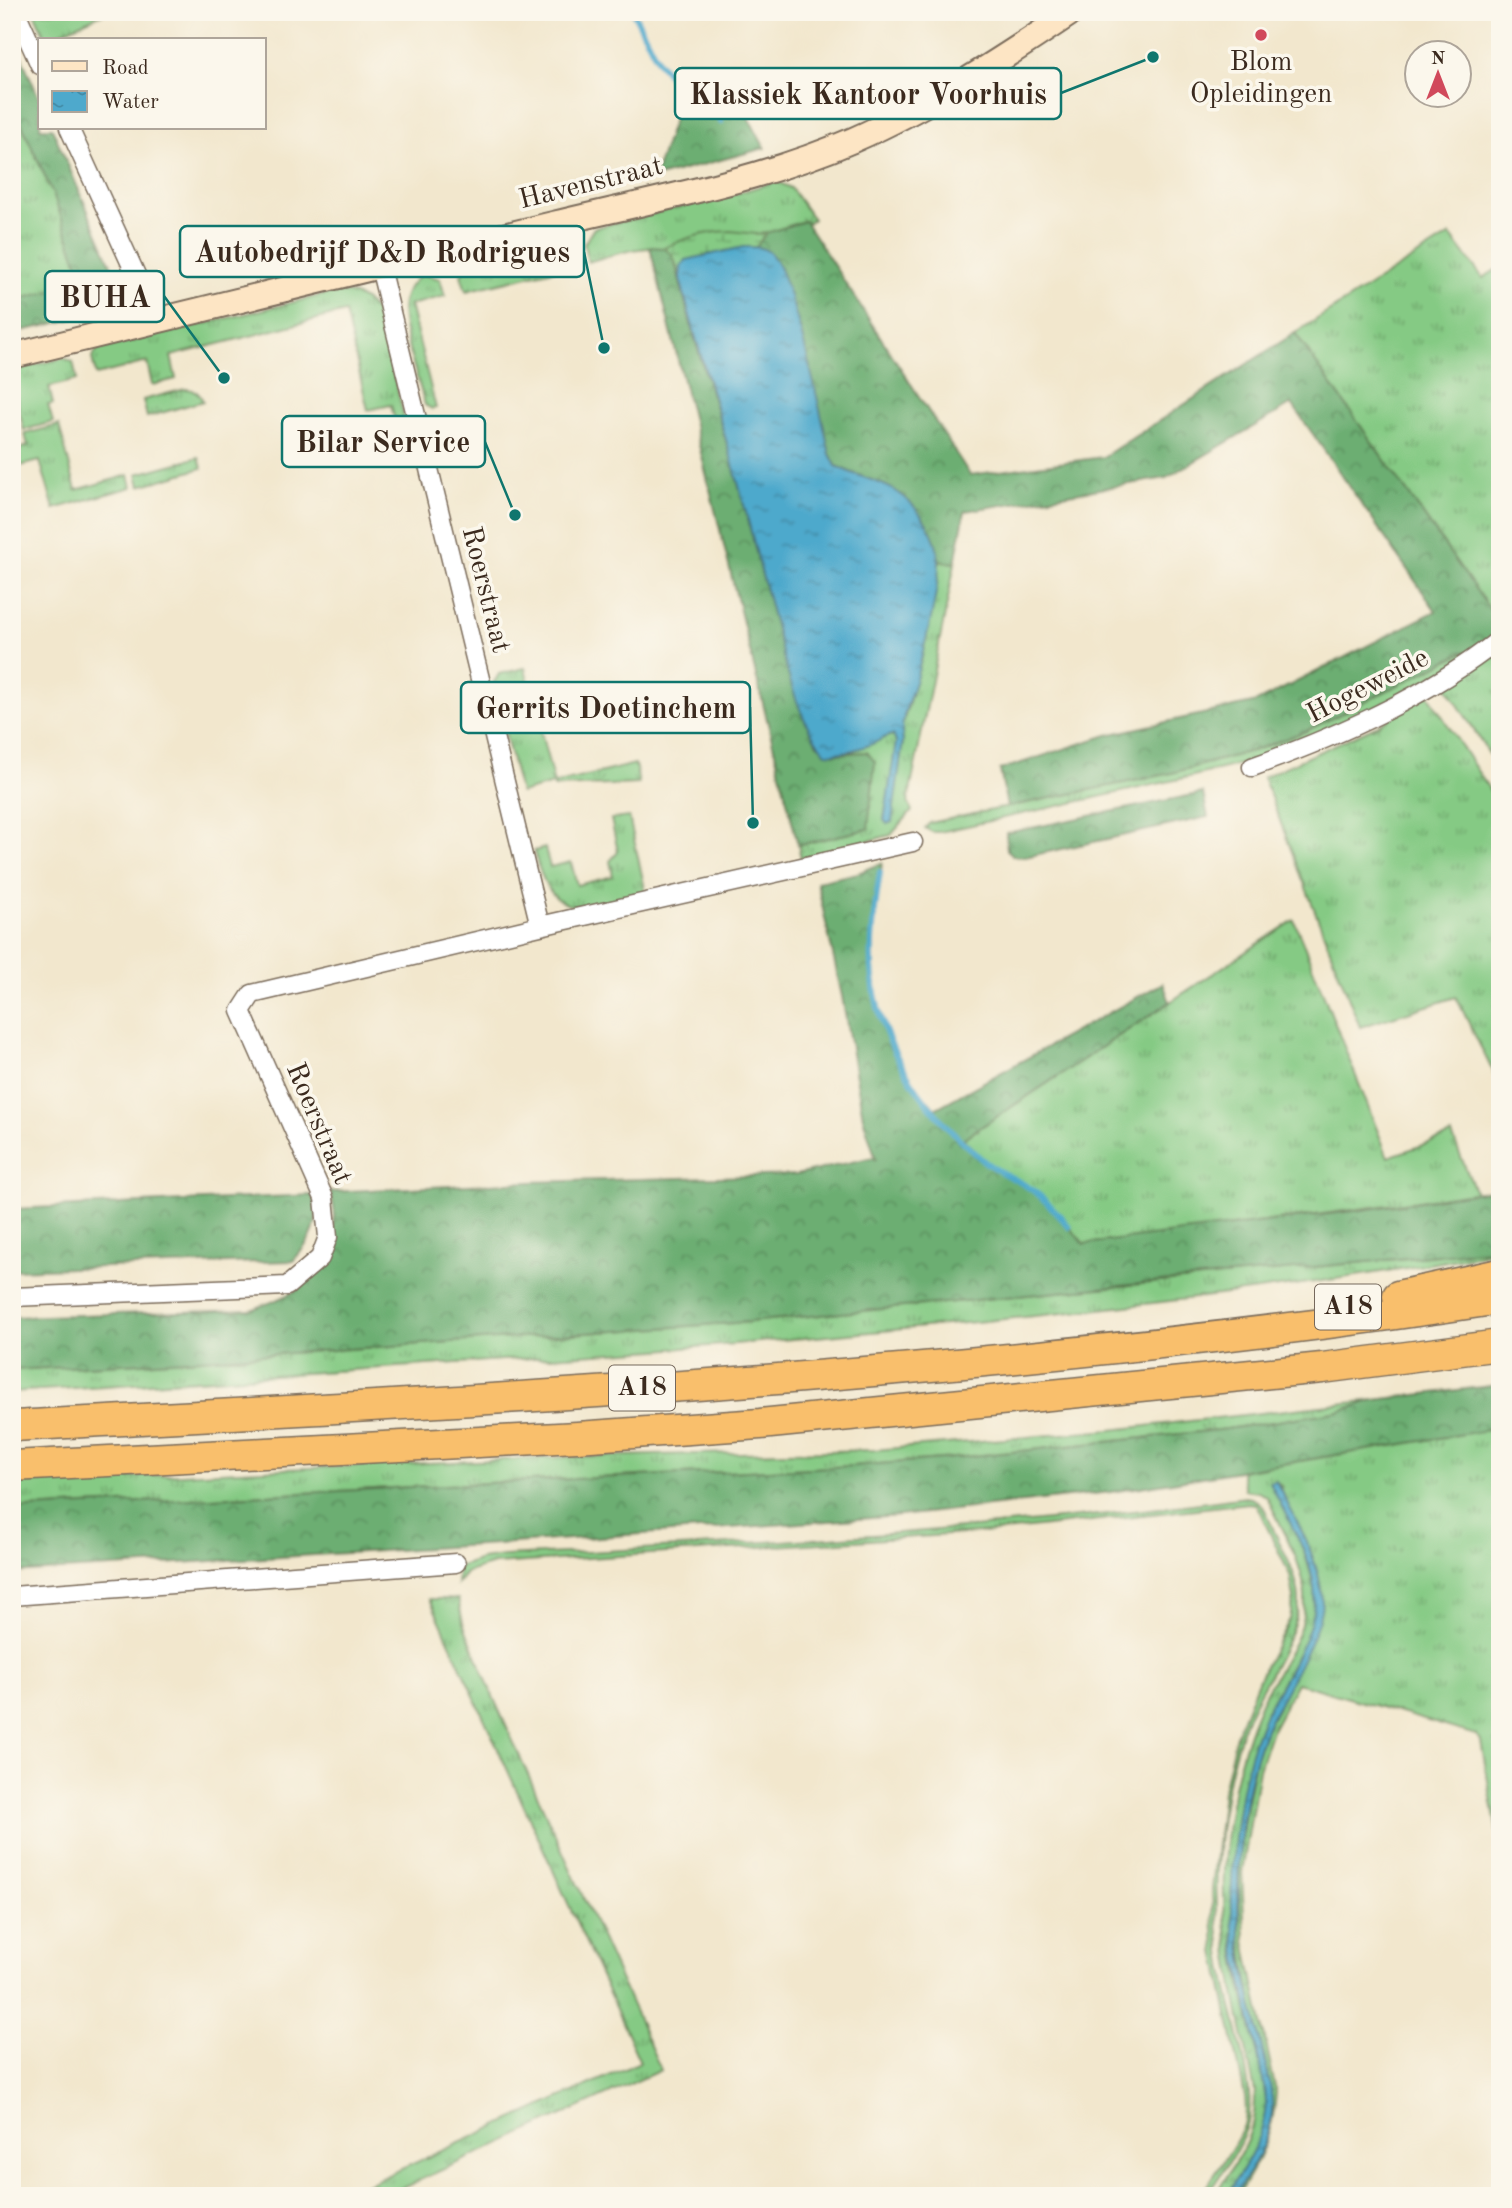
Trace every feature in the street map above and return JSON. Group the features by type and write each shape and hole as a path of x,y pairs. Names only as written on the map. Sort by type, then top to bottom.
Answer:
{"highway":[{"name":"A18","path":"1195,1339 1500,1274"},
{"name":"A18","path":"12,1426 764,1381 1195,1339 1500,1299"},
{"name":"A18","path":"12,1466 577,1437 747,1425 1322,1368 1500,1345"},
{"name":"A18","path":"1322,1368 1500,1362"}],"street":[{"path":"16,12 38,61"},
{"name":"Havenstraat","path":"12,356 693,190 806,159 912,113 994,64 1072,12"},
{"path":"70,130 157,321"},
{"name":"Roerstraat","path":"380,267 540,926"},
{"name":"Hogeweide","path":"1252,768 1339,733 1414,695 1451,675 1500,639"},
{"name":"Roerstraat","path":"12,1297 287,1286 320,1258 328,1237 324,1198 241,1012 252,994 913,842"},
{"path":"12,1596 456,1563"}],"green space":[{"path":"34,12 104,12 48,38 46,38"},
{"path":"12,35 38,95 38,130 53,130 110,262 112,287 106,300 89,312 12,333 12,301 72,286 80,270 53,194 12,103"},
{"path":"683,91 725,98 738,104 765,148 654,178"},
{"path":"12,103 53,194 80,270 72,286 12,301 12,173 16,171 12,162"},
{"path":"776,181 791,188 813,219 807,224 804,221 767,233 756,247 743,247 681,267 680,277 673,256 657,248 633,250 588,262 584,244 594,228 738,193"},
{"path":"805,221 970,475 1103,457 1295,333 1500,624 1500,634 1469,657 1464,652 1306,731 1255,750 1172,773 1007,807 1000,770 1107,735 1257,702 1436,611 1292,404 1166,478 965,511 955,563 939,561 925,523 913,506 883,484 836,466 830,454 800,328 778,263 769,252 756,247 766,233"},
{"path":"731,231 766,233 756,247 743,247 681,267 680,277 673,255 664,248 697,236"},
{"path":"1450,235 1483,278 1500,267 1500,624 1295,333"},
{"path":"545,240 561,249 566,267 466,291 461,275 473,257"},
{"path":"650,247 664,248 673,255 695,340 732,460 785,662 806,722 817,744 834,754 867,752 875,762 868,829 798,845"},
{"path":"422,274 440,279 445,296 410,305 436,408 432,409 425,405 406,338 402,311 406,293"},
{"path":"335,292 349,293 361,298 379,317 404,417 401,423 396,425 391,405 368,410 345,312 171,356 176,379 152,385 147,362 96,375 92,358 97,350"},
{"path":"64,358 73,362 77,380 49,387 53,404 48,405 53,422 24,430 16,397 12,397 12,370"},
{"path":"185,389 196,392 203,401 147,417 143,400"},
{"path":"59,425 76,490 129,475 132,487 54,509 40,461 12,468 12,451 28,446 25,434"},
{"path":"199,457 202,468 140,486 137,474"},
{"path":"939,561 955,563 908,802 912,811 891,835 801,858 798,845 868,829 867,752 847,753 893,735 897,742 884,820 891,822 903,741 901,730 922,657"},
{"path":"1500,646 1500,771 1445,684"},
{"path":"1465,651 1469,657 1358,717 1265,758 940,832 925,828 930,823 1171,773 1255,750 1306,731"},
{"path":"525,668 554,784 635,764 639,784 554,787 553,784 520,793 493,684 499,674"},
{"path":"1428,694 1500,806 1500,1086 1456,997 1360,1027 1263,777 1376,726"},
{"path":"1203,793 1208,817 1025,857 1013,856 1007,850 1006,833"},
{"path":"629,817 646,893 589,906 562,902 551,892 534,851 545,848 550,867 571,862 577,885 613,876 610,861 618,852 611,819"},
{"path":"882,863 875,912 873,962 879,1011 896,1058 935,1109 1163,983 1170,1002 963,1139 987,1163 1031,1189 1054,1209 1084,1244 1362,1210 1500,1189 1500,1249 749,1322 12,1370 12,1317 251,1310 290,1294 301,1287 319,1268 330,1244 334,1218 330,1192 529,1182 796,1175 873,1157 876,1160 863,1117 842,996 817,882 858,873"},
{"path":"1294,920 1388,1157 1452,1135 1476,1193 1084,1244 1054,1209 1031,1189 987,1163 963,1139"},
{"path":"312,1195 316,1222 310,1238 293,1261 12,1270 12,1209"},
{"path":"1500,1249 1410,1268 1273,1288 896,1330 657,1350 12,1392 12,1370 749,1322"},
{"path":"1500,1385 1500,1428 1111,1492 900,1516 497,1544 12,1573 12,1509 853,1466 954,1458 1227,1429 1340,1411 1374,1400"},
{"path":"1374,1400 1340,1411 1227,1429 954,1458 853,1466 12,1509 12,1483 569,1457 874,1450 1111,1430"},
{"path":"1500,1428 1500,1849 1481,1741 1476,1735 1297,1683 1272,1730 1259,1769 1242,1872 1245,1941 1276,2092 1269,2134 1245,2183 1237,2196 1234,2196 1258,2154 1271,2117 1240,1934 1239,1857 1246,1806 1256,1757 1266,1729 1279,1705 1322,1601 1315,1565 1280,1488 1282,1487 1276,1481 1312,1578 1315,1607 1306,1636 1261,1723 1246,1777 1233,1905 1234,1943 1267,2104 1265,2121 1248,2160 1226,2196 1214,2196 1244,2147 1255,2108 1255,2092 1231,1972 1224,1912 1229,1813 1247,1738 1261,1702 1296,1638 1305,1596 1296,1558 1267,1497 1245,1490 1241,1471"},
{"path":"1246,1497 1257,1501 1267,1514 1293,1573 1299,1600 1293,1627 1241,1734 1222,1814 1217,1882 1220,1949 1246,2069 1250,2107 1241,2142 1206,2196 1200,2196 1236,2142 1246,2115 1245,2097 1215,1951 1212,1890 1223,1791 1236,1735 1260,1676 1290,1619 1294,1598 1290,1575 1256,1504 995,1532 494,1564 467,1572 457,1584 458,1567 481,1559 504,1556 783,1541 969,1527"},
{"path":"430,1599 458,1599 463,1623 494,1699 661,2070 385,2196 341,2196 640,2062"}],"water":[{"path":"743,247 766,250 778,264 796,314 830,454 836,466 889,487 904,497 926,522 938,552 934,604 904,717 892,822 887,824 884,820 896,742 893,735 855,750 826,753 807,726 800,709 787,672 738,481 680,277 681,267 686,260"},
{"path":"1276,1481 1311,1553 1322,1599 1316,1629 1266,1729 1246,1802 1239,1857 1240,1933 1246,1978 1270,2086 1272,2112 1269,2130 1256,2160 1234,2196 1226,2196 1258,2139 1266,2101 1233,1929 1232,1873 1239,1809 1248,1764 1262,1721 1304,1641 1314,1607 1314,1589 1308,1561 1270,1482"}],"waterway":[{"path":"633,12 658,61 673,81 716,104 721,122"},
{"path":"880,872 872,939 873,979 878,1006 897,1057 927,1103 965,1144 990,1166 1026,1185 1052,1207 1069,1227"}],"place":[{"name":"Blom Opleidingen","path":"1261,35"},
{"name":"Klassiek Kantoor Voorhuis","path":"1153,57"},
{"name":"Autobedrijf D&D Rodrigues","path":"604,348"},
{"name":"BUHA","path":"224,378"},
{"name":"Bilar Service","path":"515,515"},
{"name":"Gerrits Doetinchem","path":"753,823"}]}
